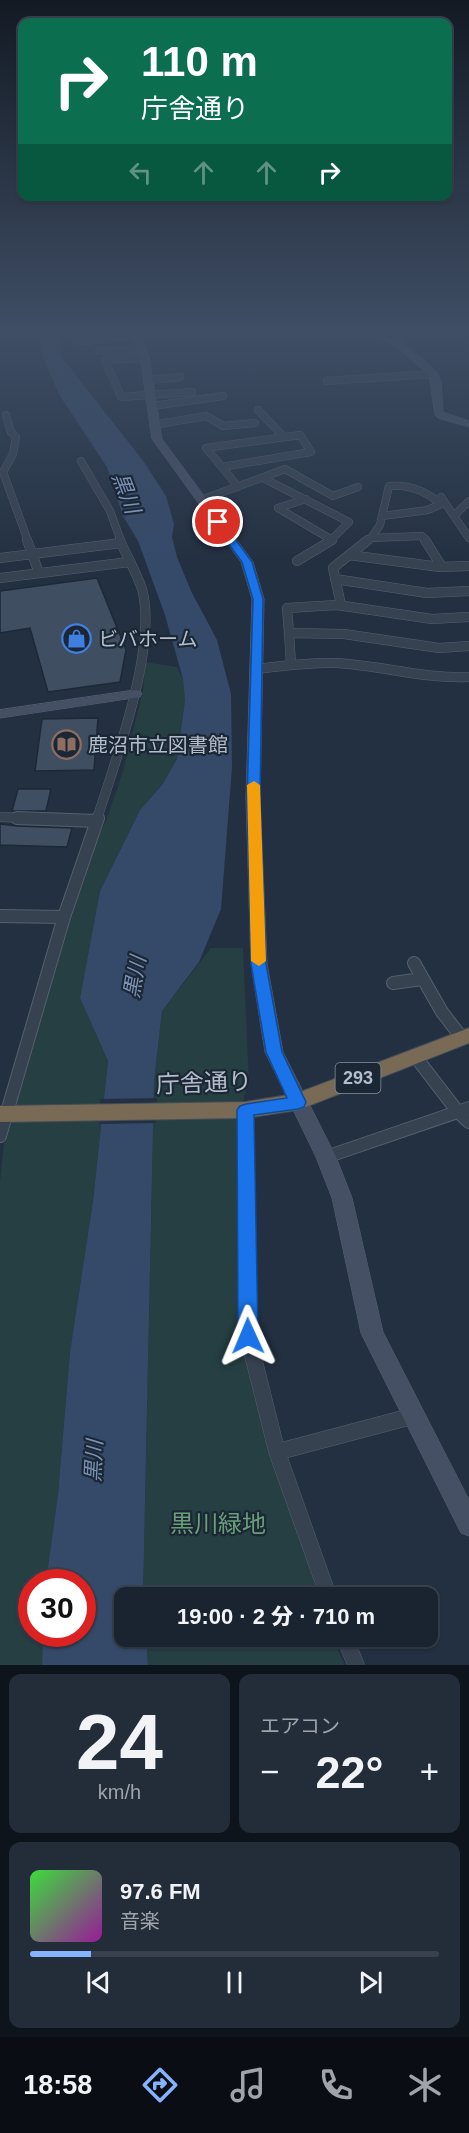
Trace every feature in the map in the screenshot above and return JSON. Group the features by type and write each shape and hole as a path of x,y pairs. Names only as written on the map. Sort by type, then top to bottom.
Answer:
{"highway":[{"name":"庁舎通り","path":"5,1114 245,1110 298,1102 466,1036"}],"street":[{"path":"152,408 153,425 157,439 247,562 258,599 253,798 259,964 274,1052 326,1157 342,1198 372,1333 469,1525"},
{"path":"438,408 441,417 469,424"},
{"path":"258,410 284,437"},
{"path":"6,415 11,432 16,437 14,454 2,470 39,573"},
{"path":"153,425 206,416 216,426 227,427 255,423"},
{"path":"221,466 262,461 278,455 311,452 300,435 206,448 238,487"},
{"path":"0,1136 64,917 97,821 135,694 145,626 142,590 121,543 118,527 81,460"},
{"path":"201,500 285,469 333,496 358,487"},
{"path":"263,477 350,522 343,531 321,549 297,561"},
{"path":"341,605 333,568 371,538 380,525 382,516 389,486 398,484 433,497 441,504 428,510 382,516"},
{"path":"441,497 469,538"},
{"path":"306,499 278,508 332,540"},
{"path":"455,515 469,501"},
{"path":"371,538 422,536 442,567"},
{"path":"0,558 121,543"},
{"path":"350,555 442,567 469,566"},
{"path":"0,578 129,562"},
{"path":"335,579 427,593 469,591"},
{"path":"291,664 287,608 341,605 432,619 469,618"},
{"path":"288,633 344,634 439,648 469,646"},
{"path":"256,669 291,664 337,663 441,678 469,677"},
{"path":"0,714 135,694"},
{"path":"0,817 97,821"},
{"path":"0,916 64,917"},
{"path":"393,983 420,969 442,1012 466,1036"},
{"path":"415,1056 464,1110 469,1122"},
{"path":"245,1110 248,1336 277,1452 325,1587"},
{"path":"326,1157 464,1110"},
{"path":"277,1452 413,1416"},
{"path":"349,1647 356,1665"}],"green space":[{"path":"145,662 177,667 183,679 185,700 177,759 162,785 140,810 100,891 80,998 108,1061 93,1201 70,1352 58,1494 48,1569 18,1569 18,1647 43,1647 42,1665 0,1665 0,1182 5,1133 10,1125 13,1100 55,958 123,771 143,691"},
{"name":"黒川緑地","path":"211,948 243,948 249,1082 244,1097 245,1122 240,1134 237,1164 239,1338 316,1587 143,1587 154,1081 162,1011"},
{"path":"147,1647 337,1647 345,1665 148,1665"}],"water":[{"name":"黒川","path":"68,408 101,408 144,462 166,496 174,524 172,537 177,557 191,591 217,640 231,694 232,767 221,909 199,962 162,1011 154,1081 143,1587 114,1587 114,1647 147,1647 148,1665 42,1665 43,1647 96,1647 96,1569 48,1569 58,1494 70,1352 93,1201 108,1061 80,998 100,891 140,810 162,785 177,759 185,700 183,679 165,615 138,541 123,516 107,467"}],"pier":[{"path":"157,1098 156,1123 99,1124 100,1099"}],"building":[{"name":"ビバホーム","path":"97,578 126,650 120,682 48,692 30,628 0,633 0,591"},
{"name":"鹿沼市立図書館","path":"98,718 94,770 35,771 42,719"},
{"path":"18,789 51,789 46,811 12,811"},
{"path":"0,824 72,828 67,847 0,845"}],"slow traffic":[{"path":"254,785 259,961"}],"place":[{"name":"ビバホーム","path":"77,639"},
{"name":"鹿沼市立図書館","path":"67,745"}],"route":[{"path":"218,522 247,562 258,599 253,798 259,964 268,1031 279,1066 298,1102 246,1110 248,1336"}]}
